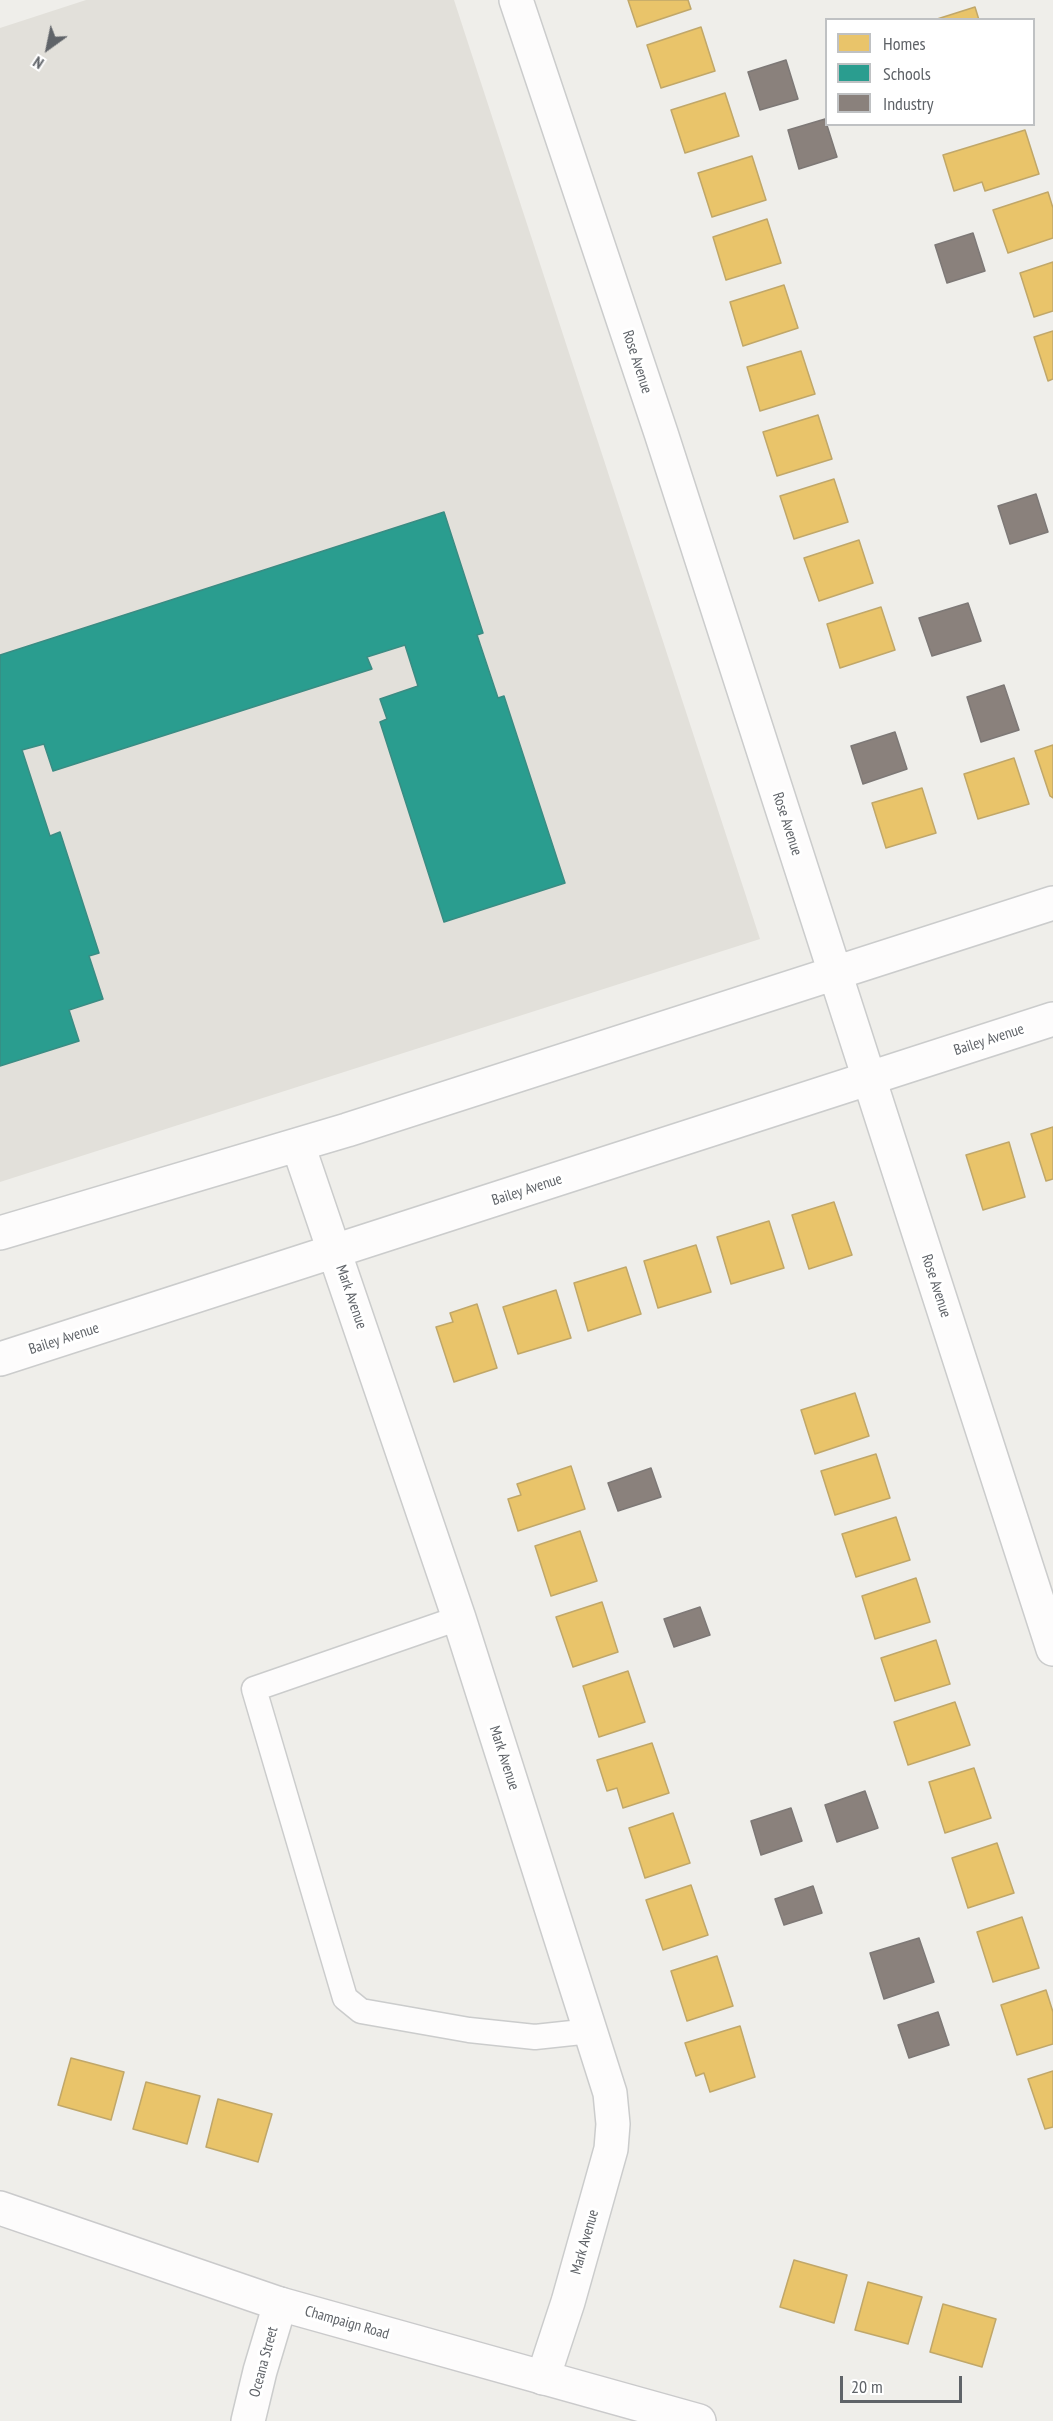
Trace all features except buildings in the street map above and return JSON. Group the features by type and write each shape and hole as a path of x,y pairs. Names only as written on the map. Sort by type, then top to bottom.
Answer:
{"street":[{"name":"Rose Avenue","path":"516,0 661,433 1053,1649"},
{"path":"0,1233 298,1145 1053,903"},
{"name":"Bailey Avenue","path":"0,1359 1053,1019"},
{"name":"Mark Avenue","path":"298,1145 459,1618 610,2092 613,2124 611,2149 568,2301 543,2378"},
{"name":"Champaign Road","path":"0,2208 280,2304 699,2421"},
{"name":"Oceana Street","path":"248,2421 280,2304"}],"lane":[{"path":"459,1618 254,1689 345,1998 361,2011 469,2030 535,2037 591,2031"}],"shaded area":[{"path":"86,0 454,0 760,939 0,1182 0,28"}]}
